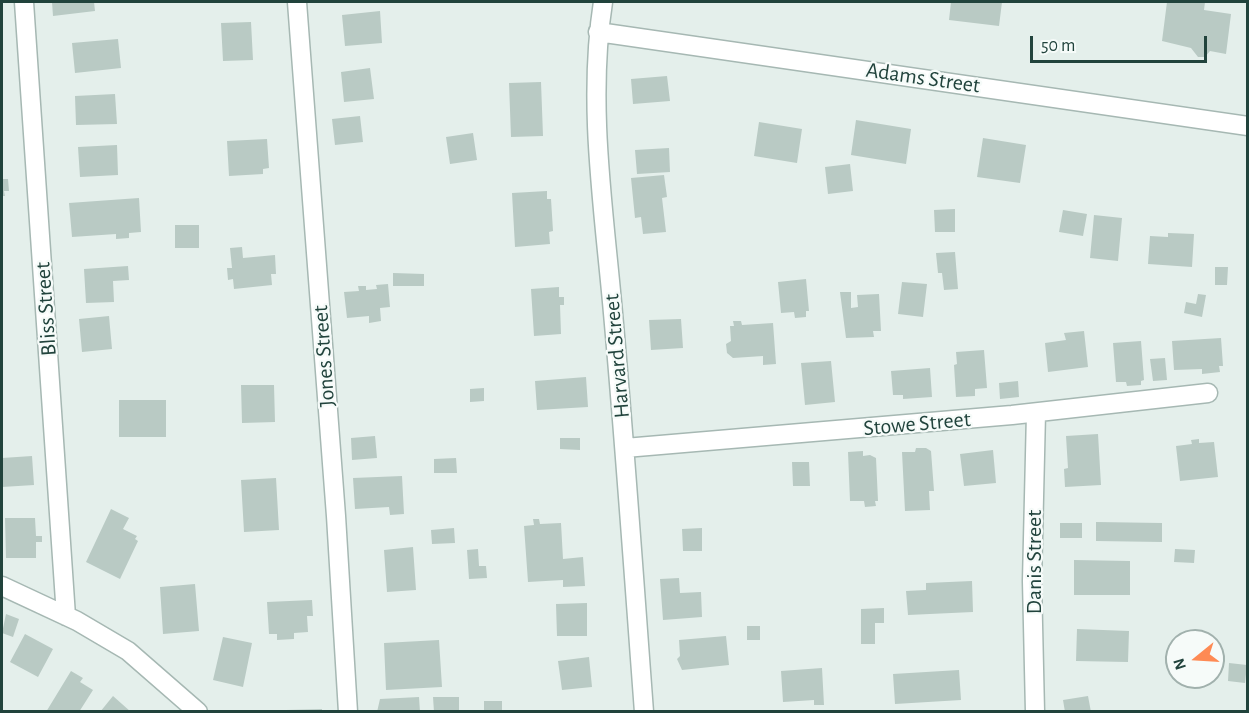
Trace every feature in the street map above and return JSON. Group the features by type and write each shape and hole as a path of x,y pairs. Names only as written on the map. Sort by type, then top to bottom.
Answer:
{"street":[{"name":"Bliss Street","path":"24,2 66,616"},
{"name":"Jones Street","path":"297,2 336,516 348,711"},
{"name":"Harvard Street","path":"603,2 596,50 599,152 625,448 644,711"},
{"name":"Adams Street","path":"598,32 1248,126"},
{"name":"Stowe Street","path":"625,448 1036,413 1208,393"},
{"name":"Danis Street","path":"1035,711 1032,582 1036,413"},
{"path":"2,586 66,616 128,651 198,711"}],"building":[{"path":"52,2 94,2 95,11 53,16"},
{"path":"951,2 1002,2 999,26 949,20"},
{"path":"1167,2 1205,2 1204,10 1231,14 1226,54 1210,51 1205,57 1198,57 1191,48 1162,41"},
{"path":"380,11 382,43 345,46 342,15"},
{"path":"251,22 253,60 223,61 221,23"},
{"path":"118,39 121,68 75,73 72,43"},
{"path":"370,68 374,99 344,102 341,72"},
{"path":"667,76 670,101 633,104 631,79"},
{"path":"541,82 543,136 511,137 509,83"},
{"path":"115,94 117,124 76,125 75,96"},
{"path":"360,116 363,142 335,145 332,119"},
{"path":"856,120 911,129 906,164 851,155"},
{"path":"759,122 802,129 797,163 754,156"},
{"path":"473,133 477,160 450,164 446,137"},
{"path":"983,138 1026,145 1020,183 977,177"},
{"path":"267,139 269,168 263,169 263,174 229,176 227,141"},
{"path":"117,145 118,175 80,177 78,147"},
{"path":"669,148 670,172 637,174 635,150"},
{"path":"850,164 853,191 828,194 825,167"},
{"path":"664,175 667,197 662,198 666,232 643,234 641,217 635,218 631,178"},
{"path":"2,179 8,179 9,191 4,191 5,196 2,196"},
{"path":"547,191 547,199 551,199 553,231 549,232 550,244 515,247 512,193"},
{"path":"139,198 141,232 129,233 129,238 116,239 116,234 72,237 69,203"},
{"path":"955,209 955,232 935,232 934,210"},
{"path":"1063,210 1087,214 1083,236 1059,232"},
{"path":"1094,215 1122,218 1118,261 1090,258"},
{"path":"175,225 199,225 199,248 175,248"},
{"path":"1168,233 1194,234 1192,267 1148,264 1150,236 1168,237"},
{"path":"242,247 243,258 275,255 276,274 271,274 272,285 234,289 233,279 228,280 227,268 232,268 230,248"},
{"path":"955,252 958,289 944,290 942,273 938,273 936,253"},
{"path":"128,266 129,280 113,281 114,302 86,303 84,269"},
{"path":"1215,267 1228,267 1227,285 1215,285"},
{"path":"393,273 424,274 424,286 393,286"},
{"path":"806,279 809,311 806,311 806,317 795,318 794,312 781,313 778,282"},
{"path":"902,282 927,284 923,317 898,314"},
{"path":"388,284 390,307 380,308 381,321 369,323 369,316 347,318 344,292 359,291 358,286 366,286 366,290 377,289 376,285"},
{"path":"559,287 559,297 564,297 564,305 560,305 561,334 534,336 531,289"},
{"path":"840,292 851,292 851,308 858,307 857,295 879,294 881,331 873,331 874,337 846,338"},
{"path":"1198,294 1206,295 1202,317 1184,313 1186,302 1196,304"},
{"path":"109,316 112,349 82,352 79,319"},
{"path":"681,319 683,348 651,350 649,320"},
{"path":"733,321 741,321 742,325 773,323 776,364 763,365 763,356 733,358 727,353 726,344 731,341 730,326 734,326"},
{"path":"1084,331 1088,367 1048,372 1045,343 1066,340 1064,333"},
{"path":"1221,338 1223,366 1219,366 1220,372 1202,374 1202,369 1174,370 1172,341"},
{"path":"1141,341 1144,380 1141,381 1141,385 1127,386 1126,382 1116,382 1113,343"},
{"path":"984,350 987,388 975,389 975,396 956,397 954,365 957,364 956,352"},
{"path":"1165,358 1167,380 1153,381 1150,359"},
{"path":"831,361 835,402 805,405 801,363"},
{"path":"930,368 932,397 903,399 903,395 893,395 891,371"},
{"path":"586,377 588,407 537,410 535,381"},
{"path":"1018,381 1019,397 1000,399 999,383"},
{"path":"241,385 274,385 275,422 242,423"},
{"path":"484,388 484,401 470,402 470,389"},
{"path":"119,400 166,400 166,437 119,437"},
{"path":"1098,434 1101,485 1065,487 1064,469 1068,468 1066,436"},
{"path":"375,436 377,458 352,460 351,438"},
{"path":"560,438 580,438 580,450 560,449"},
{"path":"1199,439 1199,443 1214,442 1218,477 1180,481 1176,446 1192,444 1191,440"},
{"path":"916,448 926,448 931,451 934,491 929,491 930,510 905,511 902,452 915,452"},
{"path":"993,450 996,483 964,486 960,454"},
{"path":"863,451 863,456 870,455 876,458 878,501 875,501 876,506 865,507 864,501 850,501 848,452"},
{"path":"32,456 34,485 2,487 2,458"},
{"path":"456,458 457,473 434,473 434,459"},
{"path":"792,462 809,462 810,486 793,486"},
{"path":"402,476 404,514 390,515 389,507 355,509 353,478"},
{"path":"276,478 279,530 244,532 241,480"},
{"path":"111,509 129,518 123,529 137,536 135,539 138,541 120,579 86,562"},
{"path":"5,518 35,518 36,536 42,536 42,542 36,542 36,558 6,558"},
{"path":"533,519 539,519 540,524 561,523 563,559 583,557 585,586 563,587 563,580 528,582 524,526 534,525"},
{"path":"1096,522 1162,523 1162,542 1096,541"},
{"path":"1060,523 1082,523 1082,538 1060,538"},
{"path":"454,528 455,543 432,544 431,530"},
{"path":"702,528 702,551 683,551 682,529"},
{"path":"413,547 416,590 387,592 384,550"},
{"path":"478,549 479,566 486,566 487,578 469,579 467,550"},
{"path":"1175,549 1195,550 1194,563 1174,562"},
{"path":"1074,560 1130,561 1130,595 1074,595"},
{"path":"679,578 680,593 701,592 702,617 663,620 660,579"},
{"path":"972,581 973,612 908,615 906,591 926,590 926,583"},
{"path":"195,584 199,631 163,634 160,587"},
{"path":"312,600 313,616 307,616 308,632 294,633 294,639 277,640 277,634 269,634 267,602"},
{"path":"587,603 587,636 557,636 556,604"},
{"path":"884,608 884,623 875,623 875,644 861,644 861,609"},
{"path":"6,614 19,619 13,637 2,633"},
{"path":"747,626 760,626 760,640 747,640"},
{"path":"1077,629 1129,631 1128,662 1076,661"},
{"path":"25,634 53,649 38,677 10,662"},
{"path":"726,636 729,665 682,670 677,659 680,656 679,640"},
{"path":"223,637 252,643 243,687 213,680"},
{"path":"439,640 442,687 386,690 384,643"},
{"path":"589,657 592,687 562,690 558,661"},
{"path":"1229,663 1247,665 1245,683 1228,681"},
{"path":"822,668 824,705 814,705 814,700 783,702 781,671"},
{"path":"959,670 961,700 895,704 893,674"},
{"path":"71,671 83,678 80,682 93,690 79,712 46,712"},
{"path":"113,696 131,712 100,712"},
{"path":"1088,696 1091,712 1065,712 1063,700"},
{"path":"419,697 420,712 377,712 380,699"},
{"path":"433,697 459,697 459,712 434,712"},
{"path":"484,701 502,701 502,712 484,712"},
{"path":"322,709 322,712 286,712 286,710"}]}
